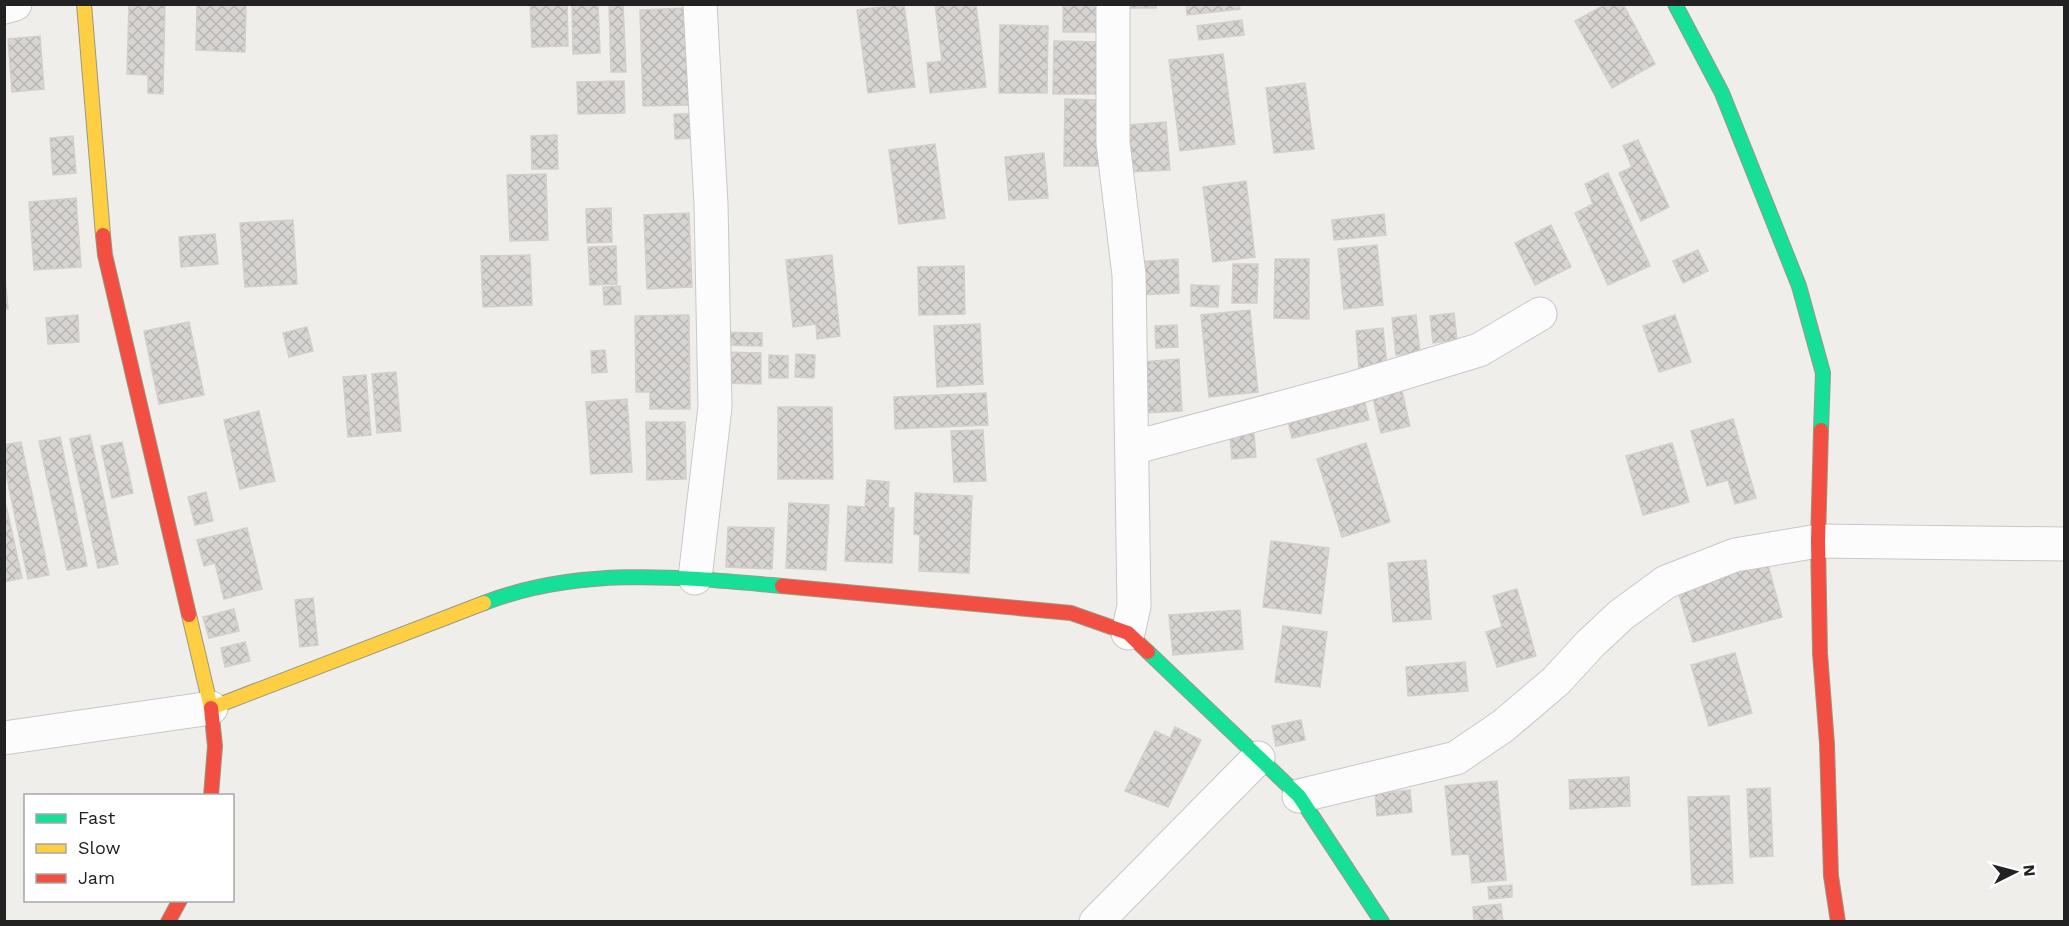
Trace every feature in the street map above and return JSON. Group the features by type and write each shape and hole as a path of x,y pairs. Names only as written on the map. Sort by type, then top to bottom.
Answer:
{"street":[{"path":"4,7 15,4"},
{"path":"84,4 105,255 211,708 215,746 211,794"},
{"path":"695,578 716,407 711,204 700,4"},
{"path":"1113,4 1113,143 1129,275 1134,606 1128,633"},
{"path":"1675,4 1722,93 1799,286 1822,373 1818,541 1820,653 1827,744 1831,876 1839,921"},
{"path":"1132,448 1347,390 1479,350 1540,314"},
{"path":"1299,796 1456,758 1503,726 1556,681 1621,615 1666,582 1735,555 1818,541 2064,544"},
{"path":"4,738 211,708 491,600 540,586 599,576 695,578 1071,613 1128,633 1299,796 1382,921"},
{"path":"1096,921 1258,758"},
{"path":"168,921 179,902"}],"building":[{"path":"129,4 165,4 163,94 148,93 148,75 127,74"},
{"path":"197,4 246,4 245,52 196,50"},
{"path":"530,4 567,4 568,46 532,47"},
{"path":"572,4 598,4 600,53 573,54"},
{"path":"609,4 623,4 626,72 611,72"},
{"path":"904,4 915,87 868,93 857,10"},
{"path":"935,4 976,4 986,87 930,93 927,63 942,61"},
{"path":"1063,4 1099,4 1098,32 1063,32"},
{"path":"1127,4 1156,4 1156,8 1127,8"},
{"path":"1186,4 1239,4 1240,9 1187,15"},
{"path":"1606,4 1623,4 1655,64 1612,88 1575,21"},
{"path":"686,8 689,105 643,106 640,10"},
{"path":"1242,20 1244,35 1199,40 1197,26"},
{"path":"1000,25 1048,26 1047,93 999,93"},
{"path":"40,36 44,89 12,92 8,39"},
{"path":"1054,41 1102,42 1100,94 1053,94"},
{"path":"1223,54 1235,144 1180,151 1169,60"},
{"path":"624,81 625,113 578,114 577,82"},
{"path":"1305,83 1314,149 1274,153 1266,88"},
{"path":"1065,99 1100,100 1099,166 1064,166"},
{"path":"674,114 692,114 693,138 675,139"},
{"path":"1166,122 1170,170 1130,172 1127,125"},
{"path":"557,135 558,169 532,169 531,136"},
{"path":"73,136 76,173 53,175 50,138"},
{"path":"1638,140 1669,207 1641,221 1619,173 1632,167 1623,146"},
{"path":"935,144 945,218 899,224 889,150"},
{"path":"1044,153 1048,198 1009,200 1005,157"},
{"path":"1608,173 1650,266 1608,285 1575,213 1593,204 1585,184"},
{"path":"546,174 548,240 510,241 507,175"},
{"path":"1246,181 1255,257 1213,262 1203,187"},
{"path":"76,198 81,267 34,270 29,202"},
{"path":"611,208 612,242 587,243 586,209"},
{"path":"689,213 692,287 647,289 644,215"},
{"path":"1384,214 1386,235 1334,240 1332,220"},
{"path":"293,220 297,284 245,287 240,223"},
{"path":"1551,225 1571,267 1535,285 1515,243"},
{"path":"215,234 218,264 181,267 179,237"},
{"path":"1377,245 1383,305 1344,309 1338,249"},
{"path":"616,246 617,284 590,285 588,247"},
{"path":"1698,250 1708,271 1683,283 1673,261"},
{"path":"530,255 532,305 483,307 481,256"},
{"path":"832,255 840,336 817,339 816,324 793,327 786,260"},
{"path":"1178,259 1179,293 1139,295 1137,262"},
{"path":"1275,259 1309,259 1309,319 1274,318"},
{"path":"1233,264 1258,264 1257,303 1232,303"},
{"path":"4,266 8,309 4,309"},
{"path":"964,266 965,314 919,315 918,267"},
{"path":"1191,285 1219,286 1218,307 1191,306"},
{"path":"620,286 621,304 604,305 603,287"},
{"path":"1250,310 1258,392 1209,397 1201,315"},
{"path":"1454,313 1457,340 1433,343 1430,316"},
{"path":"78,315 79,342 48,344 46,318"},
{"path":"689,315 690,409 650,409 650,392 636,392 635,316"},
{"path":"1416,315 1420,353 1396,355 1392,318"},
{"path":"1675,315 1691,362 1659,372 1643,326"},
{"path":"189,322 204,395 159,404 144,331"},
{"path":"980,324 983,384 937,387 934,326"},
{"path":"1177,325 1178,347 1156,348 1155,326"},
{"path":"307,327 313,351 289,357 283,333"},
{"path":"1383,328 1387,365 1359,368 1356,331"},
{"path":"720,332 762,333 762,346 720,345"},
{"path":"605,350 607,372 592,373 591,351"},
{"path":"720,352 761,353 761,384 720,383"},
{"path":"796,354 815,355 814,378 795,377"},
{"path":"769,355 788,356 788,378 769,378"},
{"path":"1179,359 1182,411 1145,413 1141,362"},
{"path":"396,372 401,431 377,433 372,374"},
{"path":"366,375 371,435 348,437 343,377"},
{"path":"1400,382 1410,426 1381,433 1371,389"},
{"path":"986,393 988,425 895,429 894,397"},
{"path":"1363,395 1369,420 1292,438 1286,413"},
{"path":"627,399 632,472 591,474 586,402"},
{"path":"778,407 832,407 833,479 778,479"},
{"path":"259,411 275,481 240,489 224,420"},
{"path":"1733,419 1756,498 1735,504 1728,480 1707,486 1691,431"},
{"path":"646,422 685,422 686,479 647,480"},
{"path":"1253,423 1256,457 1232,459 1229,425"},
{"path":"983,430 986,481 954,482 951,431"},
{"path":"90,435 118,564 98,568 70,439"},
{"path":"60,437 87,566 67,570 39,441"},
{"path":"21,442 49,575 28,579 4,464 4,445"},
{"path":"122,442 133,493 112,498 101,446"},
{"path":"1366,443 1390,522 1342,537 1317,459"},
{"path":"1672,443 1689,502 1643,515 1626,456"},
{"path":"867,480 889,482 888,508 894,508 892,563 845,561 848,506 865,507"},
{"path":"206,492 213,521 195,525 188,497"},
{"path":"915,493 972,496 969,573 919,571 920,535 914,534"},
{"path":"4,496 22,578 4,582"},
{"path":"789,503 829,505 826,570 786,568"},
{"path":"728,527 774,528 772,569 726,567"},
{"path":"247,528 262,589 224,599 215,563 204,566 197,540"},
{"path":"1271,541 1329,548 1321,614 1263,607"},
{"path":"1426,560 1431,619 1393,622 1388,563"},
{"path":"1767,561 1782,617 1693,642 1677,588"},
{"path":"1517,589 1536,656 1497,667 1486,632 1502,627 1493,596"},
{"path":"313,598 318,645 300,647 295,600"},
{"path":"234,609 239,631 209,638 203,617"},
{"path":"1240,610 1243,649 1173,655 1169,615"},
{"path":"1283,626 1327,632 1320,687 1275,682"},
{"path":"245,642 250,661 225,667 221,648"},
{"path":"1735,653 1752,713 1709,726 1691,665"},
{"path":"1465,662 1468,691 1408,696 1406,667"},
{"path":"1301,720 1305,740 1276,746 1272,726"},
{"path":"1175,727 1201,740 1168,807 1125,791 1155,731 1170,738"},
{"path":"1629,777 1630,806 1570,809 1569,780"},
{"path":"1497,781 1506,880 1472,883 1469,854 1452,855 1445,786"},
{"path":"1770,788 1773,856 1750,857 1747,789"},
{"path":"1410,790 1412,812 1377,816 1375,794"},
{"path":"1729,796 1733,883 1692,885 1688,797"},
{"path":"1512,885 1512,897 1489,899 1488,887"},
{"path":"1501,904 1503,922 1474,922 1473,907"}],"traffic: fast":[{"path":"1675,4 1722,93 1799,286 1823,373 1821,430"},
{"path":"484,603 520,591 557,583 594,579 669,578 782,586"},
{"path":"1148,652 1299,796 1382,922"}],"traffic: slow":[{"path":"84,4 103,235"},
{"path":"189,615 211,708 484,603"}],"traffic: jam":[{"path":"103,235 105,255 189,615"},
{"path":"1821,430 1818,541 1820,653 1827,744 1831,876 1838,922"},
{"path":"782,586 1071,613 1128,633 1148,652"},
{"path":"211,708 215,746 211,794"},
{"path":"168,922 179,902"}]}
